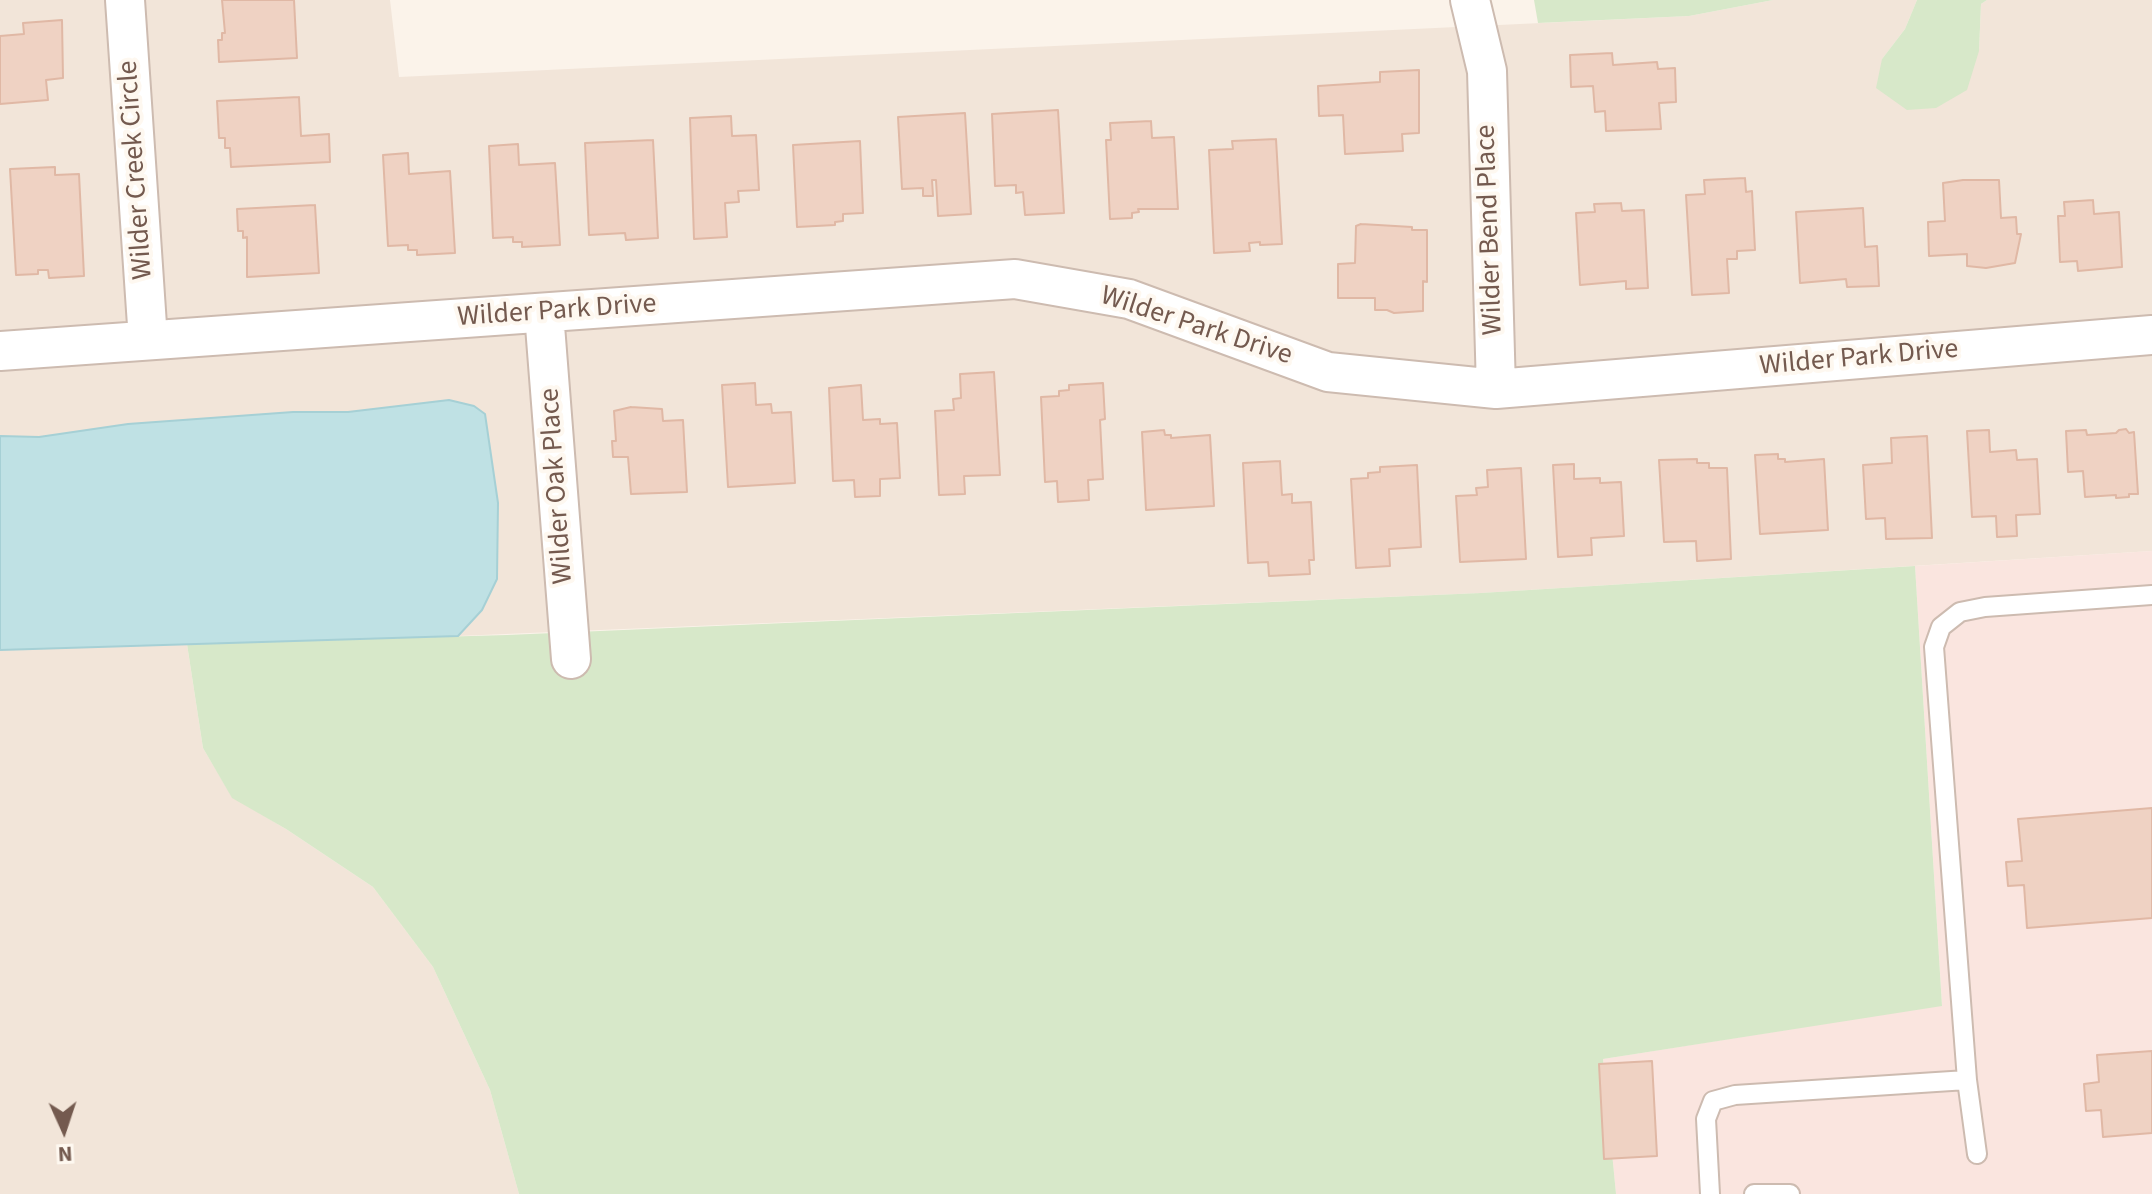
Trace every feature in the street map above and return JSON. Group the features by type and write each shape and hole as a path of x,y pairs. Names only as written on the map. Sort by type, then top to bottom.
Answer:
{"street":[{"name":"Wilder Creek Circle","path":"125,0 148,340"},
{"name":"Wilder Bend Place","path":"1470,0 1487,71 1496,389"},
{"name":"Wilder Park Drive","path":"0,351 1015,279 1129,299 1328,372 1496,389 2152,335"},
{"name":"Wilder Oak Place","path":"544,313 571,659"}],"lane":[{"path":"1977,1154 1967,1080 1934,647 1941,627 1960,612 1985,607 2152,595"},
{"path":"1710,1194 1706,1119 1713,1101 1735,1095 1967,1080"},
{"path":"1754,1194 1790,1194"}],"shaded area":[{"path":"0,0 390,0 399,77 1689,16 1773,0 1917,0 1905,29 1882,59 1979,51 1981,4 1987,0 2152,0 2152,551 1481,593 458,636 482,610 497,578 498,503 485,414 474,406 449,400 348,412 293,412 128,424 39,437 0,436"},
{"path":"2152,551 2152,1194 1616,1194 1603,1059 1942,1005 1915,566"},
{"path":"187,644 203,748 232,797 373,887 433,967 490,1090 519,1194 0,1194 0,650"}],"green space":[{"path":"1534,0 1773,0 1689,16 1538,23"},
{"path":"1917,0 1987,0 1981,4 1979,51 1967,90 1936,108 1907,110 1876,88 1882,59 1905,29"},
{"path":"1915,566 1942,1006 1603,1059 1616,1194 519,1194 490,1090 433,967 373,887 286,829 232,798 203,748 187,644 507,635 1481,593"}],"water":[{"path":"449,400 474,406 485,414 498,503 497,579 482,610 458,636 0,650 0,436 39,437 128,424 293,412 348,412"}],"building":[{"path":"222,0 294,0 297,58 219,62 218,40 222,40 222,33 225,33"},
{"path":"62,20 63,78 46,80 48,100 0,104 0,36 24,34 23,23"},
{"path":"1612,53 1613,65 1657,62 1658,69 1675,68 1676,102 1659,103 1661,129 1606,131 1605,111 1595,112 1593,86 1571,87 1570,55"},
{"path":"1419,70 1419,133 1402,134 1403,151 1345,154 1343,115 1319,116 1318,86 1380,82 1380,72"},
{"path":"299,97 301,136 329,134 330,162 231,167 230,148 225,148 225,138 219,138 217,101"},
{"path":"1058,110 1064,213 1025,215 1023,192 1016,193 1016,185 995,186 992,114"},
{"path":"965,113 971,214 938,216 936,180 932,180 933,196 923,196 923,188 902,189 898,117"},
{"path":"731,116 732,136 756,135 759,190 738,191 739,202 725,203 727,237 694,239 690,118"},
{"path":"1151,121 1152,138 1174,137 1178,209 1138,209 1139,212 1132,213 1132,218 1110,219 1106,140 1111,140 1110,123"},
{"path":"1276,139 1282,244 1249,243 1250,251 1214,253 1209,150 1233,149 1232,141"},
{"path":"653,140 658,238 626,240 625,233 589,235 585,143"},
{"path":"860,141 863,213 843,214 843,221 835,222 835,225 797,227 793,145"},
{"path":"518,144 519,165 555,163 560,245 522,247 522,242 513,242 513,237 493,238 489,146"},
{"path":"408,153 409,174 450,171 455,253 417,255 417,250 408,250 408,245 388,246 383,155"},
{"path":"55,167 55,175 79,174 84,276 49,278 48,270 38,270 38,274 16,275 10,169"},
{"path":"1745,178 1746,192 1752,191 1755,250 1737,251 1737,259 1727,259 1729,293 1692,295 1686,195 1705,194 1704,180"},
{"path":"1999,180 2001,218 2016,217 2017,234 2021,234 2015,263 1986,268 1967,266 1967,254 1929,256 1928,222 1945,221 1943,183"},
{"path":"2093,200 2094,214 2119,212 2122,267 2078,271 2077,261 2060,262 2058,216 2065,216 2064,202"},
{"path":"1621,203 1622,211 1644,210 1648,288 1626,289 1626,281 1580,285 1576,213 1595,212 1594,204"},
{"path":"315,205 319,273 247,277 247,237 243,238 243,231 238,231 237,209"},
{"path":"1863,208 1865,247 1877,246 1879,286 1847,287 1846,279 1800,283 1796,212"},
{"path":"1356,226 1427,230 1427,282 1423,281 1423,311 1394,313 1375,310 1375,298 1338,298 1338,264 1355,263"},
{"path":"994,372 1000,475 964,476 965,494 939,495 935,411 954,410 953,399 961,398 960,374"},
{"path":"755,383 756,405 771,404 772,413 791,412 795,483 728,487 722,385"},
{"path":"1103,383 1105,419 1100,420 1103,479 1088,480 1089,500 1058,502 1057,481 1045,482 1041,397 1059,396 1059,391 1069,390 1069,385"},
{"path":"861,385 863,420 880,419 880,424 897,423 900,478 880,479 880,496 855,497 854,480 833,481 829,388"},
{"path":"631,407 662,409 663,421 683,420 687,492 631,494 628,457 613,457 612,441 616,441 614,411"},
{"path":"2126,429 2129,433 2134,432 2138,494 2116,498 2116,495 2085,497 2083,471 2068,472 2066,431 2086,430 2087,435 2116,433"},
{"path":"1164,430 1165,435 1171,435 1171,438 1210,435 1214,506 1146,510 1142,432"},
{"path":"1989,430 1990,452 2016,450 2017,460 2037,459 2040,514 2016,515 2017,536 1997,537 1996,516 1972,517 1967,431"},
{"path":"1927,436 1932,538 1886,539 1885,518 1866,519 1863,465 1892,463 1891,438"},
{"path":"1778,454 1778,459 1785,459 1785,462 1824,459 1828,530 1760,534 1755,455"},
{"path":"1697,459 1697,463 1709,463 1709,468 1727,468 1731,559 1697,561 1696,541 1664,542 1659,460"},
{"path":"1280,461 1282,495 1292,494 1292,503 1311,502 1314,560 1309,560 1310,574 1269,576 1268,562 1248,563 1243,463"},
{"path":"1574,464 1574,479 1600,478 1600,483 1621,482 1624,536 1591,538 1592,555 1558,557 1553,465"},
{"path":"1417,465 1421,547 1389,549 1390,566 1356,568 1351,479 1368,478 1368,473 1380,472 1380,467"},
{"path":"1521,468 1526,559 1460,562 1456,496 1477,495 1476,488 1488,487 1487,470"},
{"path":"2152,808 2152,918 2027,928 2024,885 2008,886 2006,862 2022,861 2018,819"},
{"path":"2152,1051 2152,1133 2103,1137 2101,1110 2086,1111 2084,1084 2099,1082 2097,1055"},
{"path":"1652,1061 1657,1156 1604,1159 1599,1064"}]}
